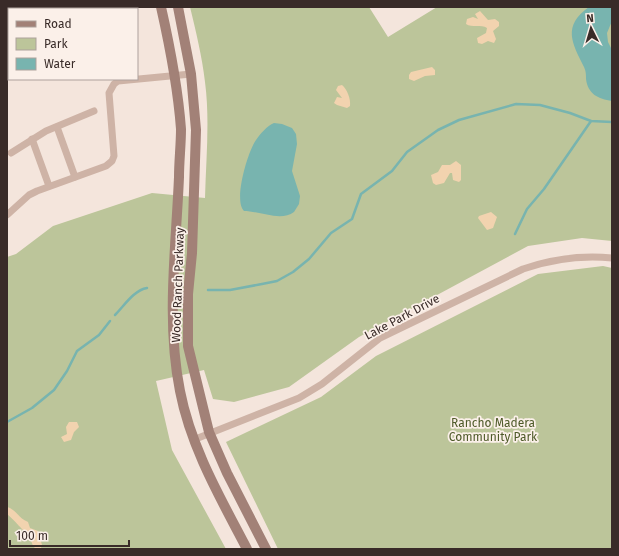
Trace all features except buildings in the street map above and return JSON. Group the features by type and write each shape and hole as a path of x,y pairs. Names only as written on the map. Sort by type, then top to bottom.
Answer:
{"main road":[{"name":"Wood Ranch Parkway","path":"161,7 175,76 181,130 172,308 173,339 180,391 193,440 247,549"},
{"name":"Wood Ranch Parkway","path":"178,7 191,74 195,107 196,146 192,253 188,294 188,346 209,432 227,473 266,549"}],"street":[{"path":"138,80 191,74"},
{"path":"7,215 29,195 49,186 106,166 112,161 114,156 109,93 114,84 118,82 137,80"},
{"path":"11,153 57,127 94,111"},
{"path":"57,127 75,177"},
{"path":"32,140 49,186"},
{"name":"Lake Park Drive","path":"193,440 209,432 299,398 322,384 380,338 523,269 545,262 579,257 612,258"}],"green space":[{"path":"190,7 369,7 388,37 437,7 612,7 612,241 582,238 528,246 359,337 289,387 234,402 213,399 204,370 156,381 172,450 226,549 7,549 7,257 16,254 53,226 152,193 205,198 207,125 206,96 201,53"},
{"name":"Rancho Madera Community Park","path":"603,266 612,268 612,549 278,549 226,442 321,397 376,356 538,274"}],"sand":[{"path":"480,11 488,20 495,19 499,22 499,26 493,31 496,39 494,43 488,41 482,44 478,43 477,38 486,33 487,28 466,24 467,19 473,17 478,19 475,14"},
{"path":"432,67 435,70 435,75 425,76 414,81 409,79 411,72"},
{"path":"342,85 346,89 349,97 350,106 347,108 334,103 337,97 342,98 336,90 338,86"},
{"path":"456,161 461,165 461,180 459,182 453,180 452,173 450,173 444,183 436,185 433,183 431,175 438,172 442,165 450,165"},
{"path":"491,212 497,217 493,228 487,230 478,218 479,216"},
{"path":"69,422 77,422 79,427 74,432 71,440 64,442 61,437 67,434 66,427"},
{"path":"7,507 28,522 30,528 38,531 42,545 41,548 35,548 30,538 7,514"}],"water":[{"path":"589,7 612,7 612,21 607,33 608,42 612,50 612,101 602,99 591,92 587,84 585,68 573,42 572,28 575,21"},
{"path":"274,123 292,128 296,134 297,144 292,171 300,196 299,204 294,212 283,216 244,211 241,206 240,197 243,176 249,154 256,140 269,126"}],"waterway":[{"path":"208,290 230,290 277,281 293,272 309,259 331,233 352,219 361,194 392,171 407,152 438,130 459,120 516,104 540,105 570,113 591,121 612,122"},
{"path":"515,234 527,209 544,189 591,121"},
{"path":"115,315 134,295 142,289 147,288"},
{"path":"7,422 32,408 54,390 67,371 77,351 99,335 110,321"}]}
